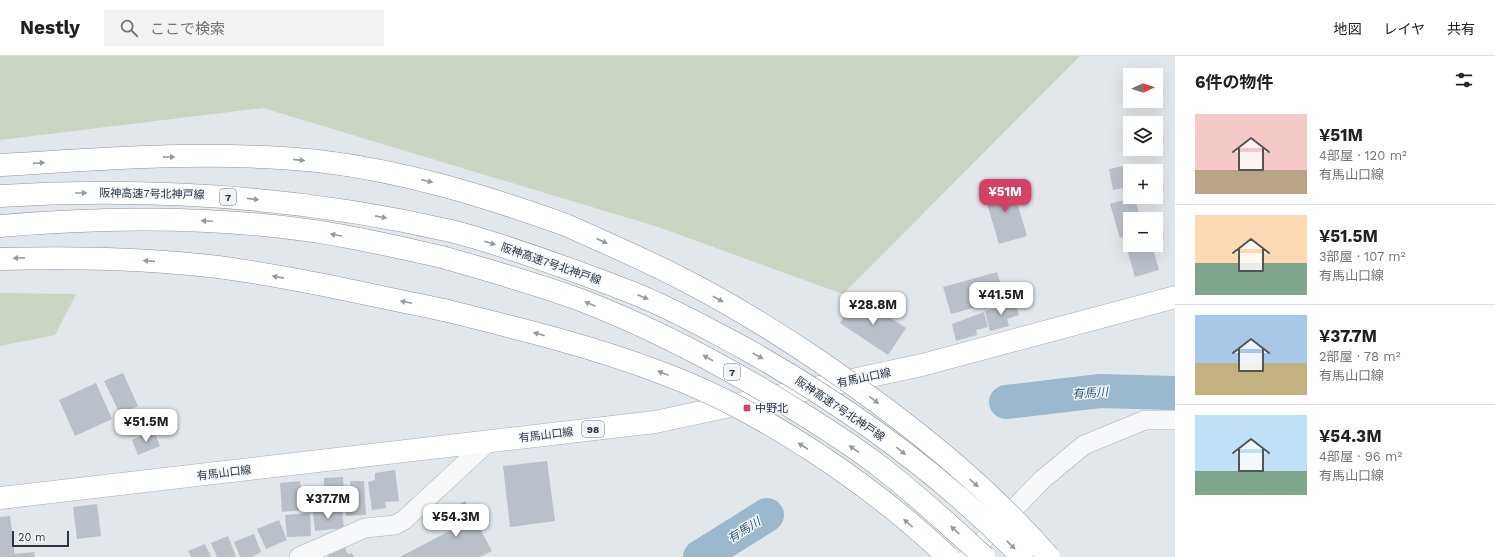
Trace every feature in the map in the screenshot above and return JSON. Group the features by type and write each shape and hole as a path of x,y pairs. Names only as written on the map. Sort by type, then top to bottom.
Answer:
{"main road":[{"path":"0,165 215,156 270,157 318,162 412,177 509,204 566,225 684,280 741,311 856,386 909,426 956,466 1001,507 1049,557"},
{"name":"阪神高速7号北神戸線","path":"0,196 55,193 223,196 307,204 380,216 452,232 580,273 646,298 704,326 767,361 830,400 892,444 952,492 1022,557"},
{"name":"7","path":"0,226 62,220 145,218 225,222 306,230 376,242 442,257 515,278 578,299 640,325 682,345 750,382 817,423 881,467 938,514 984,557"},
{"path":"0,259 98,258 152,260 218,267 324,285 444,310 596,350 663,373 720,398 779,430 836,467 891,509 948,557"},
{"name":"有馬山口線","path":"0,498 487,443 655,422 922,365 1175,297"}],"street":[{"path":"967,557 1043,479 1084,445 1144,420 1175,420"},
{"path":"299,557 365,528 395,525 404,520 487,443"}],"green space":[{"path":"0,56 1080,56 843,294 658,227 263,108 0,140"},
{"path":"0,293 76,294 55,335 0,346"}],"building":[{"path":"1123,166 1123,188 1113,190 1109,169"},
{"path":"1011,182 1027,236 999,244 983,190"},
{"path":"1123,200 1123,204 1136,204 1139,212 1123,212 1123,237 1120,238 1110,204"},
{"path":"1128,252 1154,252 1159,270 1135,277"},
{"path":"997,272 1005,299 951,314 943,287"},
{"path":"857,296 906,328 888,355 840,323"},
{"path":"1015,303 1019,315 1007,319 1009,326 990,331 985,311"},
{"path":"984,312 988,327 976,330 977,335 956,341 952,324"},
{"path":"123,373 138,406 120,414 104,381"},
{"path":"96,383 112,419 75,436 59,400"},
{"path":"154,431 160,446 138,455 132,440"},
{"path":"547,461 555,521 510,527 503,466"},
{"path":"395,470 399,501 385,502 386,508 372,510 368,482 375,480 375,473"},
{"path":"343,477 344,507 324,508 324,478"},
{"path":"300,481 303,510 282,512 280,483"},
{"path":"350,481 364,481 366,515 346,516 346,497 351,496"},
{"path":"465,501 492,551 480,557 400,557 455,528 446,512"},
{"path":"97,504 101,536 77,539 73,507"},
{"path":"342,509 344,528 315,531 313,512"},
{"path":"310,513 311,536 287,537 285,515"},
{"path":"10,516 15,554 34,552 35,557 0,557 0,517"},
{"path":"279,520 287,540 266,549 257,529"},
{"path":"254,534 261,552 252,557 240,557 234,542"},
{"path":"228,536 236,557 217,557 211,543"},
{"path":"205,544 211,557 191,557 188,551"},
{"path":"345,548 348,554 352,553 354,557 329,557 328,555"}],"waterway":[{"name":"有馬川","path":"1006,402 1100,391 1175,393"},
{"name":"有馬川","path":"700,557 767,515"}],"place":[{"name":"中野北","path":"747,408"}]}
